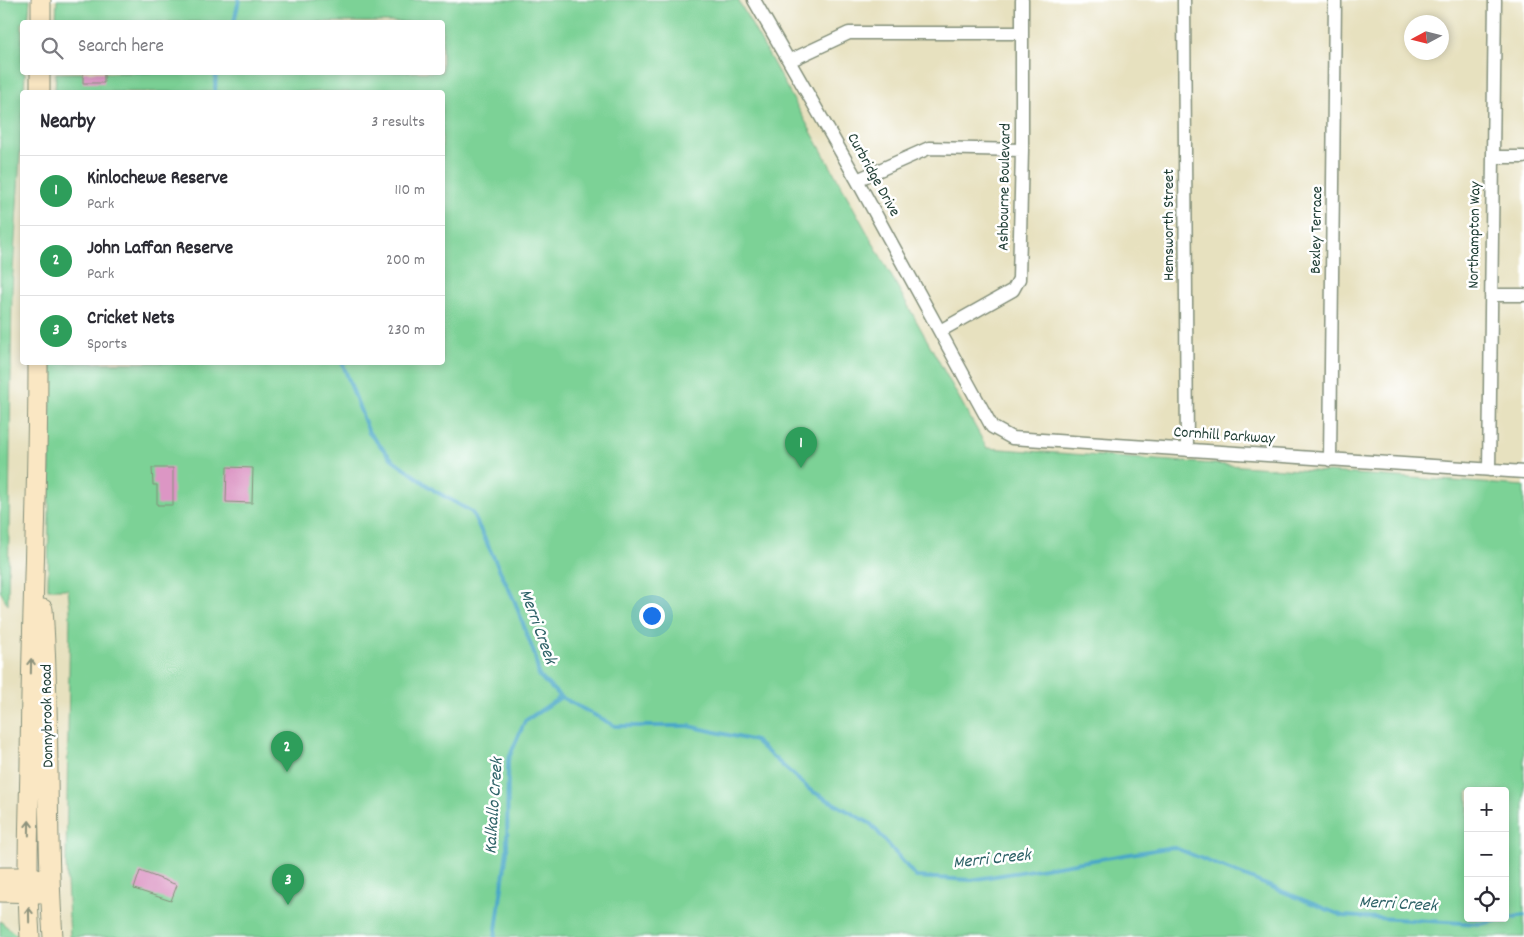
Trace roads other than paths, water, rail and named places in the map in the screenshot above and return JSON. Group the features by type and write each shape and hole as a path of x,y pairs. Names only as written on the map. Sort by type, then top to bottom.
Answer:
{"main road":[{"path":"41,0 41,20"},
{"path":"40,75 40,90"},
{"name":"Donnybrook Road","path":"30,937 28,885 32,628 38,496 38,365"},
{"name":"Donnybrook Road","path":"38,496 48,678 53,937"},
{"path":"0,877 51,893"},
{"path":"0,892 28,885"}],"street":[{"name":"Curbridge Drive","path":"754,0 857,180 960,369"},
{"name":"Ashbourne Boulevard","path":"940,330 1013,290 1019,278 1022,150 1022,0"},
{"name":"Hemsworth Street","path":"1184,0 1187,450"},
{"name":"Bexley Terrace","path":"1330,460 1335,0"},
{"name":"Northampton Way","path":"1489,470 1495,0"},
{"path":"789,62 849,32 1022,33"},
{"path":"857,180 929,148 1022,150"},
{"path":"1493,157 1524,157"},
{"path":"1491,295 1524,295"},
{"name":"Cornhill Parkway","path":"960,369 992,427 1012,438 1524,472"}],"waterway":[{"name":"Merri Creek","path":"234,20 239,0"},
{"name":"Merri Creek","path":"215,90 216,75"},
{"name":"Merri Creek","path":"343,365 369,433 392,459 435,491 472,512 515,602 535,656 539,676 561,697 615,726 689,726 755,741 810,790 871,824 916,877 971,880 1173,847 1343,916 1480,924 1524,915"},
{"name":"Kalkallo Creek","path":"495,937 507,851 508,760 525,721 561,697"}],"place":[{"name":"Kinlochewe Reserve","path":"801,468"},
{"name":"John Laffan Reserve","path":"287,772"},
{"name":"Cricket Nets","path":"288,905"}]}
